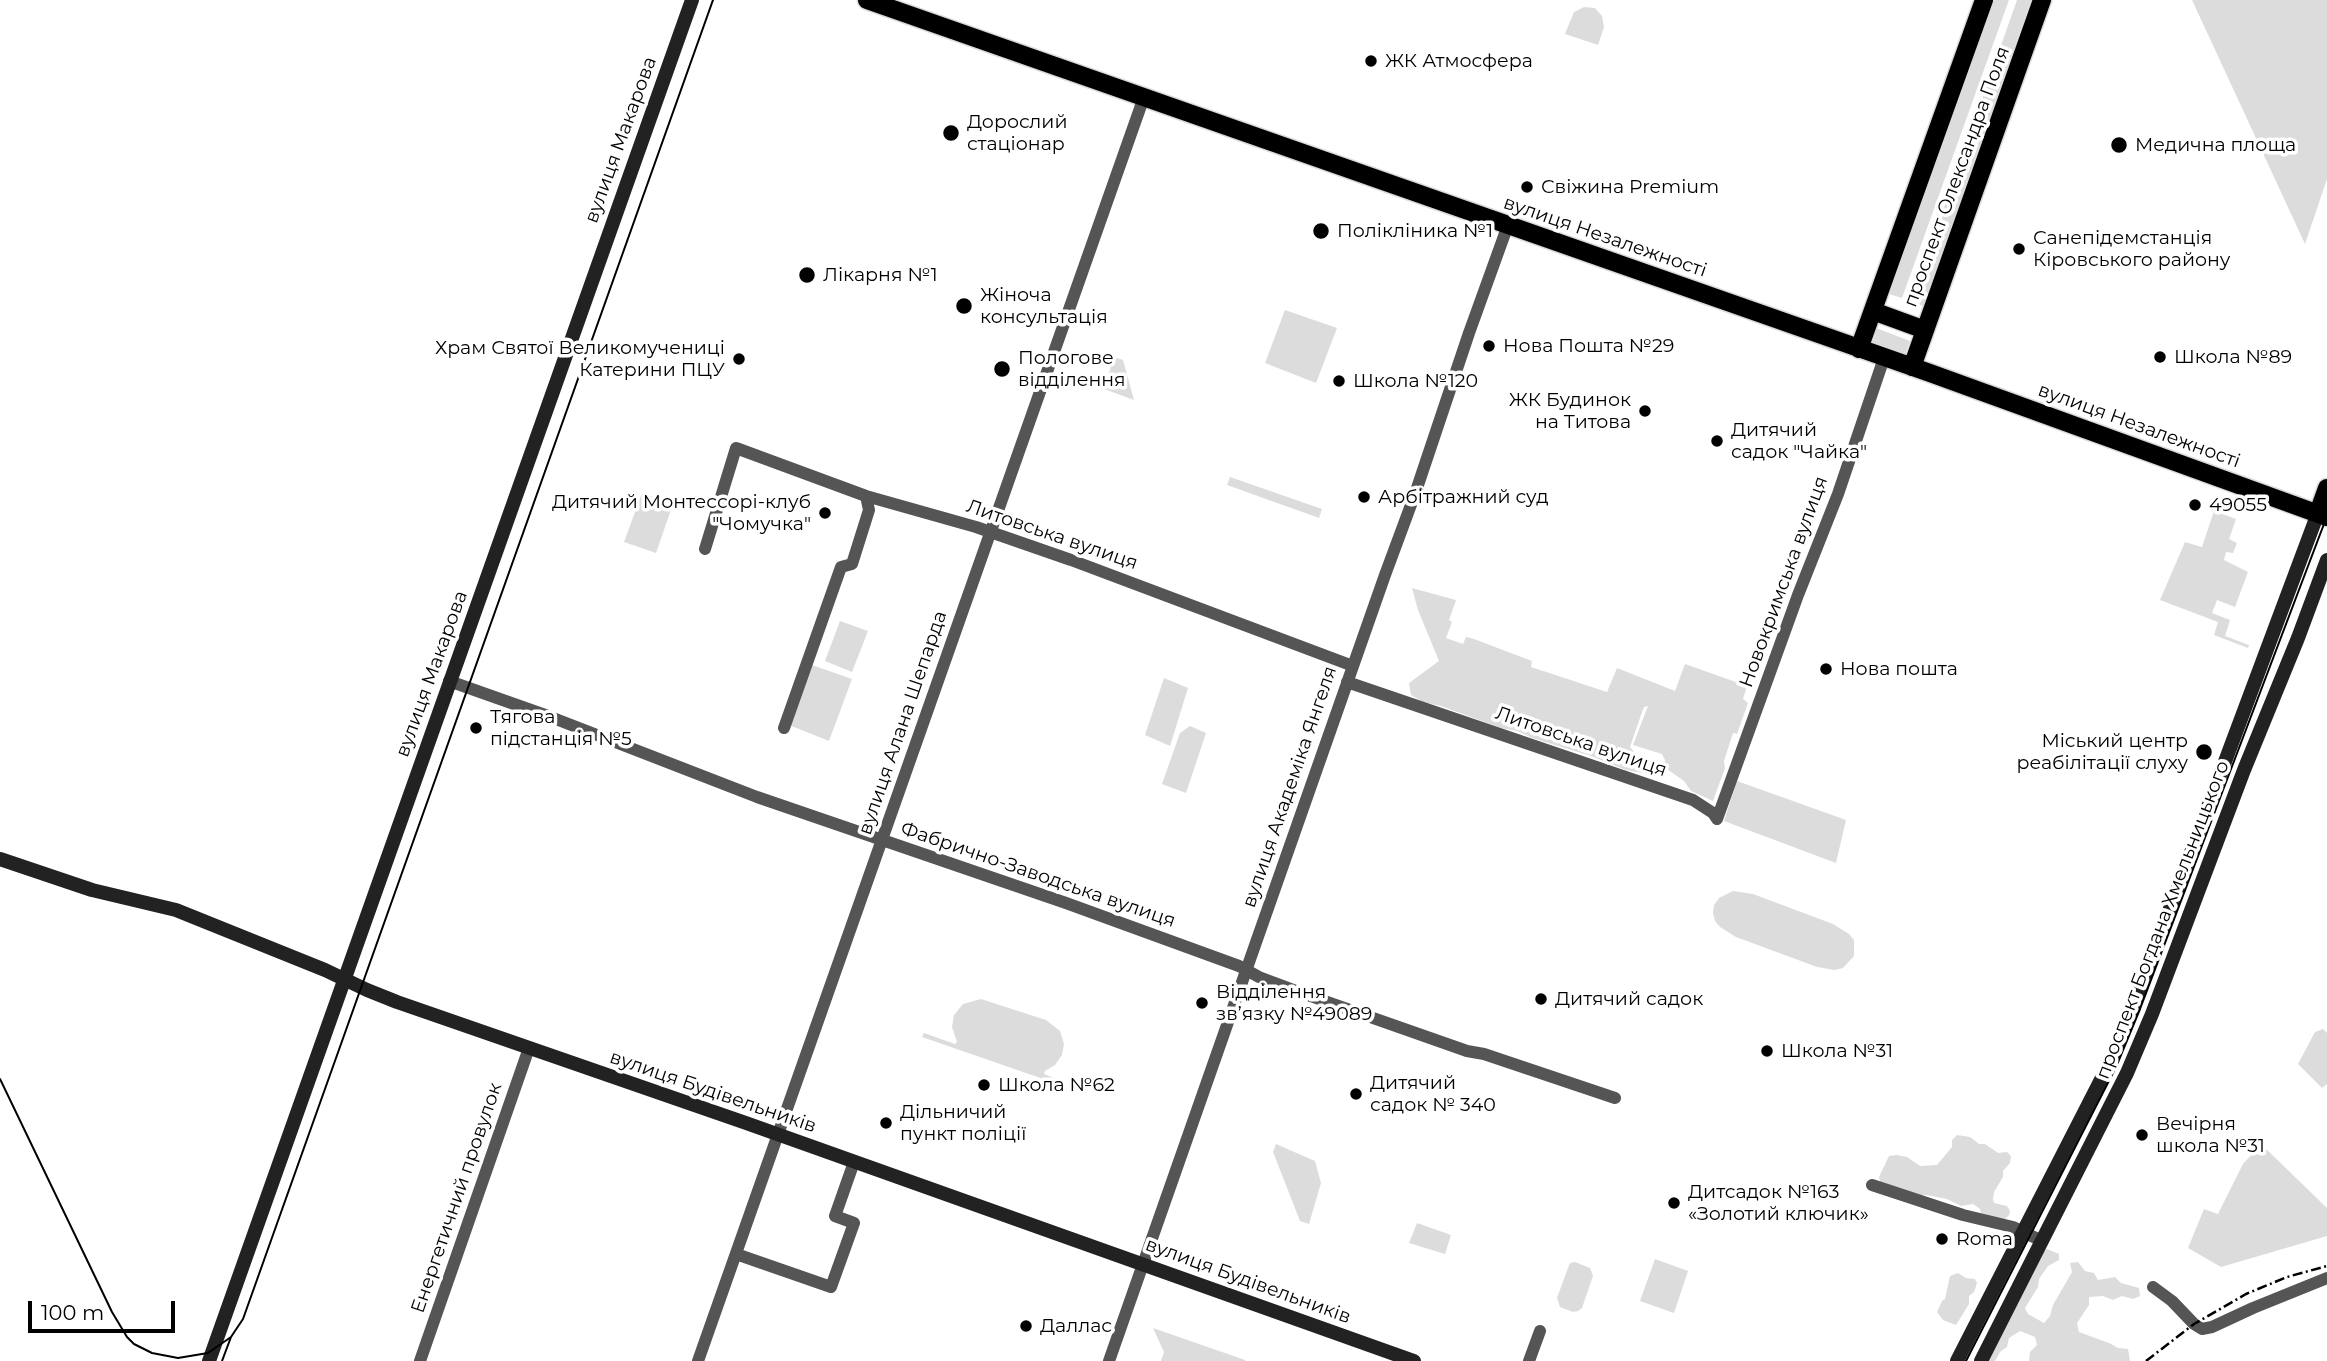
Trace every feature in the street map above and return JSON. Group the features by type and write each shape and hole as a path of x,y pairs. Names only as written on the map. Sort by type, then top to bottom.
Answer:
{"main road":[{"name":"вулиця Макарова","path":"209,1361 692,0"},
{"name":"вулиця Незалежності","path":"867,0 1912,367 2322,515"},
{"name":"проспект Олександра Поля","path":"1859,349 1984,0"},
{"name":"проспект Олександра Поля","path":"1912,367 2042,0"},
{"path":"1873,310 1925,330"},
{"name":"проспект Богдана Хмельницького","path":"1957,1361 2109,1064 2322,515 2327,488"},
{"name":"проспект Богдана Хмельницького","path":"1980,1361 2127,1073 2327,560"},
{"name":"вулиця Будівельників","path":"0,859 92,890 176,911 326,970 397,1002 1414,1361"}],"street":[{"name":"вулиця Алана Шепарда","path":"698,1361 1144,97"},
{"name":"вулиця Академіка Янгеля","path":"1108,1361 1508,225"},
{"name":"Новокримська вулиця","path":"1717,819 1800,590 1838,494 1884,358"},
{"name":"Литовська вулиця","path":"705,549 736,448 866,496 991,532 1353,666"},
{"path":"784,729 841,567 852,564 869,510 866,496"},
{"name":"Фабрично-Заводська вулиця","path":"449,681 548,716 757,797 1066,903 1444,1044 1484,1054 1615,1098"},
{"name":"Литовська вулиця","path":"1347,682 1693,800 1713,813 1717,819"},
{"name":"Енергетичний провулок","path":"420,1361 528,1048"},
{"path":"736,1254 831,1287 854,1223 835,1216 854,1162"},
{"path":"1872,1185 2023,1232 2042,1241"},
{"path":"2153,1287 2203,1329 2327,1278"},
{"path":"1529,1361 1540,1331"}],"shaded area":[{"path":"1994,0 2009,0 1902,298 1889,294"},
{"path":"2017,0 2031,0 1923,306 1911,302"},
{"path":"2192,0 2327,0 2327,179 2305,244"},
{"path":"1584,7 1595,8 1602,16 1604,27 1598,45 1565,34 1574,12"},
{"path":"1285,310 1337,328 1316,383 1265,363"},
{"path":"1876,328 1910,341 1905,354 1871,342"},
{"path":"1114,357 1123,360 1134,400 1104,389"},
{"path":"1230,477 1322,509 1319,518 1227,485"},
{"path":"642,493 673,504 656,553 624,542"},
{"path":"2214,511 2236,519 2229,539 2237,543 2233,553 2226,552 2224,560 2248,572 2235,607 2217,600 2212,613 2230,620 2225,636 2249,645 2248,648 2214,635 2218,622 2160,600 2185,542 2202,547"},
{"path":"1412,588 1456,600 1446,638 1463,644 1466,637 1474,639 1532,661 1531,667 1607,692 1617,668 1675,691 1685,664 1747,686 1743,699 1748,703 1737,734 1733,733 1724,761 1725,768 1713,801 1691,791 1684,781 1664,767 1662,754 1633,745 1648,706 1644,707 1630,747 1637,756 1664,777 1644,769 1643,773 1626,770 1518,731 1423,702 1411,695 1409,683 1439,661"},
{"path":"840,621 868,631 852,672 825,661"},
{"path":"812,665 852,679 829,741 789,725"},
{"path":"1164,678 1188,688 1170,746 1145,735"},
{"path":"1190,726 1206,733 1186,793 1162,784 1180,733"},
{"path":"1737,781 1846,820 1836,863 1724,821"},
{"path":"1733,891 1753,894 1833,924 1854,940 1854,956 1843,968 1835,970 1817,967 1736,937 1720,927 1713,913 1719,898"},
{"path":"981,999 1046,1020 1060,1031 1064,1044 1062,1055 1044,1074 1054,1078 1052,1082 922,1037 924,1033 955,1044 957,1042 952,1027 954,1015 963,1004"},
{"path":"2323,1029 2327,1033 2327,1084 2322,1088 2298,1064 2315,1032"},
{"path":"1957,1135 1970,1137 1998,1153 2007,1152 2011,1156 1993,1199 1994,1203 2007,1206 2010,1211 2005,1219 1981,1213 1973,1204 1961,1206 1947,1199 1914,1196 1881,1184 1879,1177 1889,1156 1907,1157 1920,1166 1937,1165 1952,1147 1952,1140"},
{"path":"1276,1144 1315,1161 1321,1183 1309,1224 1300,1221 1273,1152"},
{"path":"2261,1144 2327,1208 2327,1236 2221,1267 2188,1248 2204,1209 2218,1214 2243,1164"},
{"path":"1417,1223 1451,1235 1445,1254 1409,1243"},
{"path":"2047,1249 2059,1254 2059,1260 2048,1266 2039,1279 2038,1287 2025,1308 2028,1314 2044,1323 2050,1316 2053,1305 2072,1272 2070,1263 2078,1262 2085,1271 2094,1273 2098,1280 2115,1277 2121,1283 2139,1288 2140,1296 2133,1299 2122,1296 2113,1300 2103,1296 2089,1297 2089,1305 2077,1323 2079,1332 2118,1348 2128,1349 2130,1361 2029,1361 2030,1352 2037,1345 2035,1337 2020,1331 2009,1338 2007,1347 1995,1361 1986,1361 2042,1252"},
{"path":"1655,1259 1688,1271 1674,1313 1640,1301"},
{"path":"1575,1262 1590,1268 1593,1276 1582,1308 1573,1312 1560,1307 1557,1298 1570,1263"},
{"path":"1958,1273 1975,1279 1977,1283 1974,1292 1969,1296 1969,1304 1956,1325 1943,1320 1937,1312 1945,1299 1950,1276"},
{"path":"1153,1328 1245,1361 1161,1361 1164,1352"}],"tram line":[{"path":"0,1079 112,1312 127,1337 134,1344 152,1353 178,1358 208,1353 231,1337 243,1319 713,0"},
{"path":"1966,1361 2116,1067 2327,516"},
{"path":"222,1361 231,1337"}],"railway":[{"path":"2146,1361 2194,1324 2246,1294 2287,1277 2327,1266"}],"place":[{"name":"ЖК Атмосфера","path":"1371,61"},
{"name":"Дорослий стаціонар","path":"951,133"},
{"name":"Медична площа","path":"2119,145"},
{"name":"Свіжина Premium","path":"1527,187"},
{"name":"Полікліника №1","path":"1321,231"},
{"name":"Санепідемстанція Кіровського району","path":"2019,249"},
{"name":"Лікарня №1","path":"807,275"},
{"name":"Жіноча консультація","path":"964,306"},
{"name":"Нова Пошта №29","path":"1489,346"},
{"name":"Школа №89","path":"2160,357"},
{"name":"Храм Святої Великомучениці Катерини ПЦУ","path":"739,359"},
{"name":"Пологове відділення","path":"1002,369"},
{"name":"Школа №120","path":"1339,381"},
{"name":"ЖК Будинок на Титова","path":"1645,411"},
{"name":"Дитячий садок \"Чайка\"","path":"1717,441"},
{"name":"Арбітражний суд","path":"1364,497"},
{"name":"49055","path":"2195,505"},
{"name":"Дитячий Монтессорі-клуб \"Чомучка\"","path":"825,513"},
{"name":"Нова пошта","path":"1826,669"},
{"name":"Тягова пiдстанцiя №5","path":"476,728"},
{"name":"Міський центр реабілітації слуху","path":"2204,752"},
{"name":"Дитячий садок","path":"1541,999"},
{"name":"Відділення зв’язку №49089","path":"1202,1003"},
{"name":"Школа №31","path":"1767,1051"},
{"name":"Школа №62","path":"984,1085"},
{"name":"Дитячий садок № 340","path":"1356,1094"},
{"name":"Дільничий пункт поліції","path":"886,1123"},
{"name":"Вечірня школа №31","path":"2142,1135"},
{"name":"Дитсадок №163 «Золотий ключик»","path":"1674,1203"},
{"name":"Roma","path":"1942,1239"},
{"name":"Даллас","path":"1026,1326"}]}
